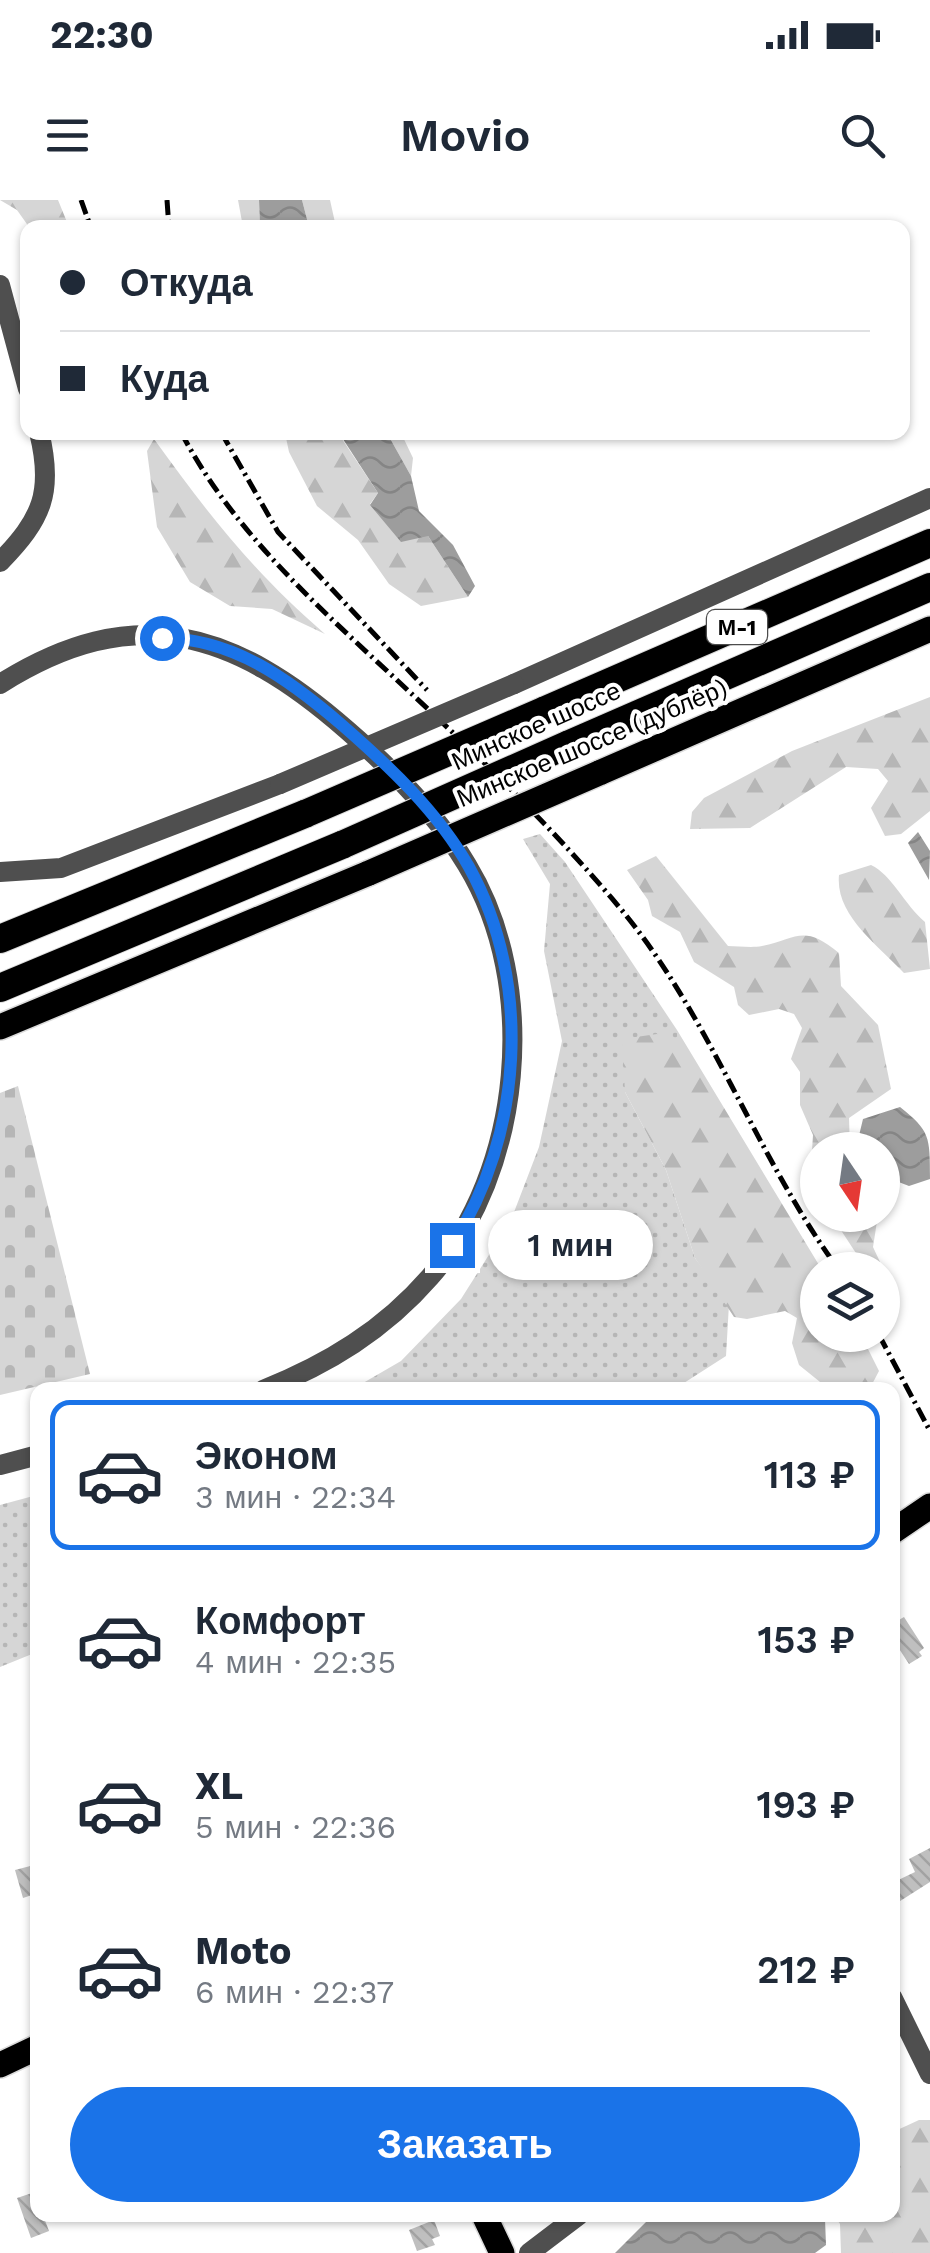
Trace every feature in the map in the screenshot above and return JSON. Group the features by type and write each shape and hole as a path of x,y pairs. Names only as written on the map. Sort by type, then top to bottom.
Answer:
{"highway":[{"name":"Минское шоссе","path":"0,939 308,813 930,543"},
{"name":"Минское шоссе","path":"0,988 344,844 930,587"}],"main road":[{"name":"Минское шоссе (дублёр)","path":"0,1027 369,873 930,629"},
{"path":"900,1527 930,1506"},
{"path":"0,2065 30,2051"},
{"path":"487,2222 502,2253"}],"street":[{"path":"0,286 20,360"},
{"path":"0,562 24,537 47,486 40,440"},
{"path":"0,872 60,868 280,784 930,498"},
{"path":"0,684 38,660 85,642 189,638 242,654 302,691 383,761 424,806 468,866 487,908 507,980 512,1039 508,1102 494,1156 471,1215 432,1275 381,1326 317,1368 283,1382"},
{"path":"0,1464 30,1457"},
{"path":"900,2013 930,2074"},
{"path":"530,2253 570,2222"}],"green space":[{"path":"0,200 58,200 66,220 24,220 17,210"},
{"path":"238,200 259,200 260,220 242,220"},
{"path":"302,200 330,200 334,220 307,220"},
{"path":"155,440 233,542 325,634 272,609 230,606 190,582 157,527 147,451"},
{"path":"286,440 343,440 378,493 370,504 428,536 468,597 421,606 389,584 358,540 317,506"},
{"path":"391,440 404,440 413,458 411,476"},
{"path":"930,697 930,811 901,834 885,836 871,808 888,781 878,769 846,767 750,828 690,829 692,812 704,798 792,751"},
{"path":"540,834 565,862 677,1030 677,1044 625,1092 666,1170 695,1258 729,1304 726,1356 685,1382 365,1382 401,1361 461,1299 511,1220 539,1147 562,1041 544,951 550,884 523,839"},
{"path":"656,856 728,946 758,947 808,936 839,953 841,986 878,1025 891,1089 849,1118 849,1132 812,1132 800,1105 800,1072 791,1059 802,1028 794,1014 779,1009 749,1015 738,1005 734,987 694,962 680,932 652,916 648,900 627,870"},
{"path":"871,865 925,922 930,969 904,973 851,916 840,890 839,875"},
{"path":"677,1030 811,1252 800,1252 800,1352 870,1352 879,1371 873,1382 820,1382 799,1365 792,1343 797,1318 785,1311 747,1319 734,1317 695,1258 666,1170 625,1092 622,1039 657,1034 677,1044"},
{"path":"18,1086 90,1374 56,1382 30,1382 30,1388 0,1395 0,1093"},
{"path":"842,1232 875,1232 875,1252 855,1252"},
{"path":"30,1497 30,1655 0,1667 0,1505"},
{"path":"919,2120 930,2120 930,2253 841,2253 839,2222 900,2222 900,2129"}],"water":[{"path":"259,200 302,200 307,220 260,220"},
{"path":"344,440 391,440 411,476 419,511 453,545 475,586 468,597 428,536 401,542 370,505 378,493"},
{"path":"918,832 930,851 929,880 908,843"},
{"path":"900,1107 917,1122 930,1153 930,1179 909,1186 900,1183 900,1132 860,1132 863,1119"},
{"path":"646,2222 825,2222 826,2245 815,2253 615,2253"}],"building":[{"path":"904,1617 924,1648 919,1652 922,1656 909,1664 900,1650 900,1619"},
{"path":"930,1848 930,1882 900,1901 900,1879 915,1872 909,1859"},
{"path":"30,1866 30,1896 23,1898 15,1870"},
{"path":"30,2194 30,2222 46,2222 49,2231 31,2238 17,2198"},
{"path":"435,2222 440,2236 432,2239 435,2245 417,2251 409,2230"}],"railway":[{"path":"81,200 88,220"},
{"path":"167,200 168,220"},
{"path":"186,440 229,507 287,574 495,773 620,908 681,995 783,1181 827,1252"},
{"path":"226,440 278,532 427,690"},
{"path":"888,1352 930,1431"}],"route":[{"path":"162,638 189,638 242,654 302,691 383,761 424,806 468,866 498,942 507,980 512,1039 508,1102 494,1156 471,1215 452,1245"}]}
